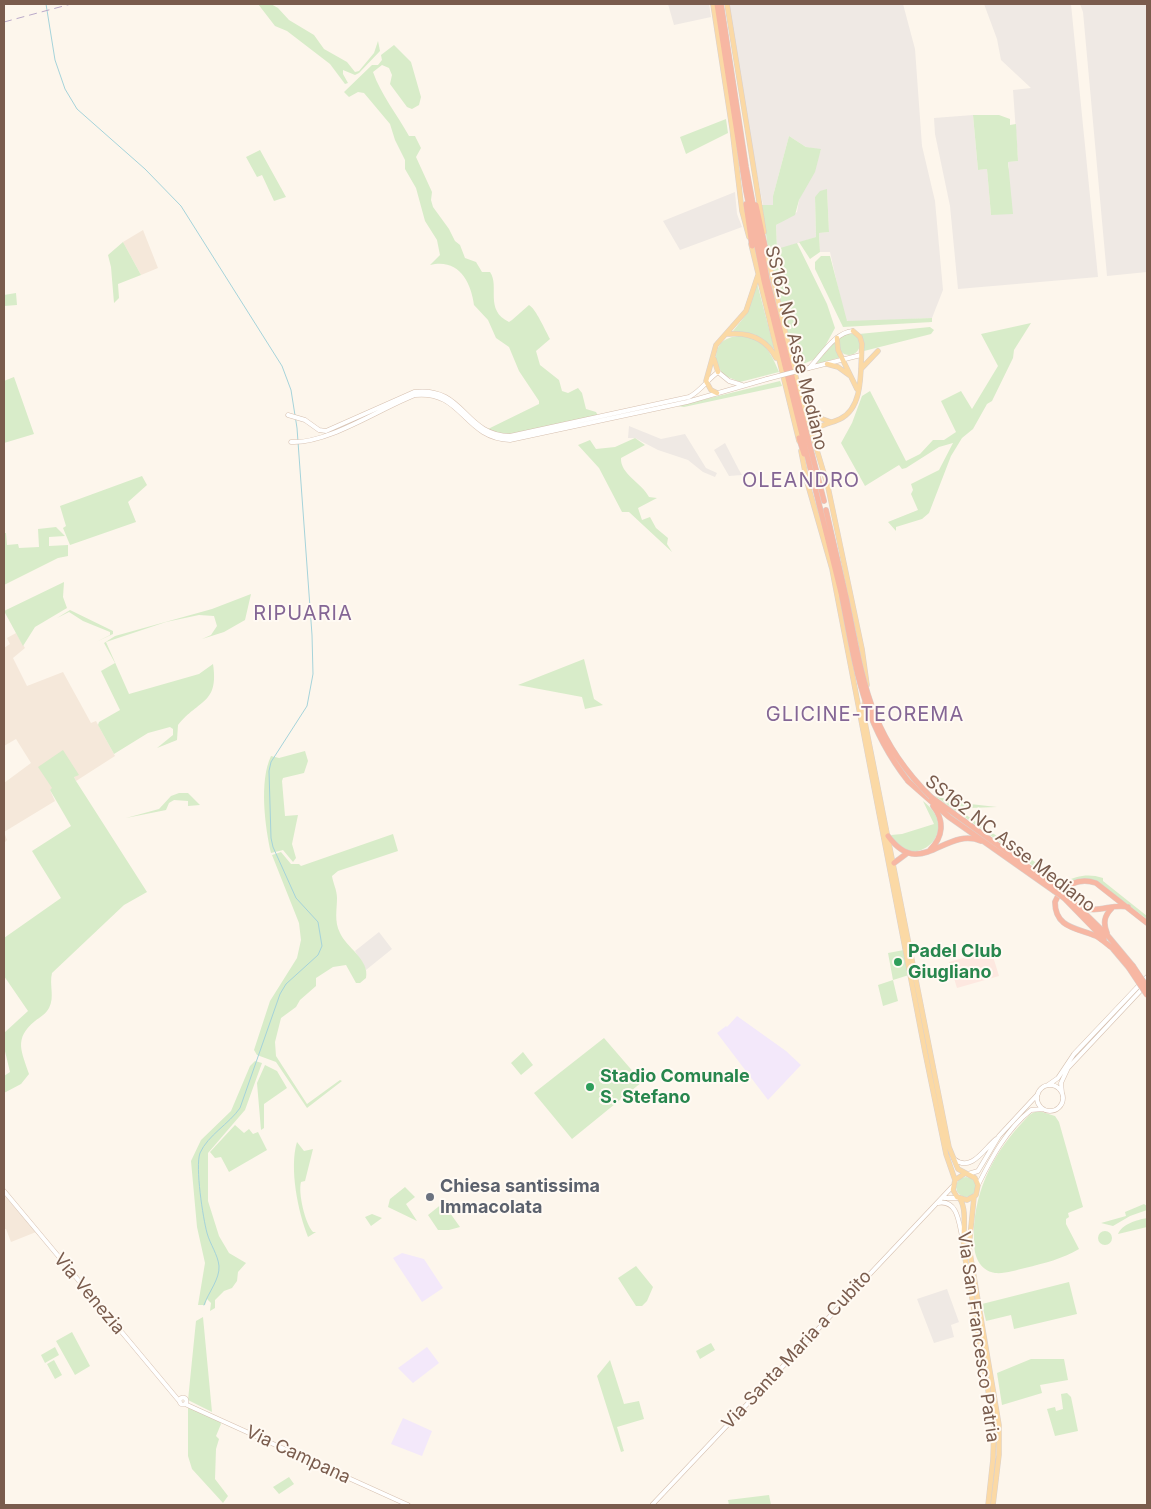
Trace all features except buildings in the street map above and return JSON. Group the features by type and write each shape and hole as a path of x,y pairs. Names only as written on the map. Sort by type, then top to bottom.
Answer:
{"highway":[{"name":"SS162 NC Asse Mediano","path":"717,4 746,191 764,281 844,597 866,709 884,748 908,781 992,846 1055,889"},
{"name":"SS162 NC Asse Mediano","path":"722,4 746,167 767,278 864,687 877,723 897,759 929,799 1065,897 1131,967 1147,995"},
{"path":"746,167 766,251"},
{"path":"746,191 746,210 752,246"},
{"path":"799,438 826,526"},
{"path":"929,799 940,816 942,826 938,840 930,850"},
{"path":"888,836 896,847 906,854 920,854 967,838 992,846"},
{"path":"894,863 906,854"},
{"path":"1115,950 1095,936 1062,922 1056,914 1055,902 1060,893 1070,884 1087,880 1106,889 1147,922"},
{"name":"SS162 NC Asse Mediano","path":"1065,897 1075,902 1108,936 1147,987"},
{"path":"1075,902 1094,910 1128,907"},
{"path":"1108,936 1104,922 1108,912 1113,907"}],"main road":[{"path":"713,4 732,128 742,211 799,438 807,482 834,578 925,1052 946,1154 955,1180 953,1186 954,1193 960,1198 967,1200 974,1197 978,1192 978,1185 975,1178 958,1169 953,1158 863,712 867,683 862,649 828,487 801,398 766,251 727,4"},
{"path":"717,393 711,390 706,381 716,346 746,311 758,274"},
{"path":"809,368 844,333 853,332 861,340 858,393 850,412 820,426 812,436"},
{"path":"728,334 747,333 762,340 773,352 780,365"},
{"path":"838,338 838,347 858,393"},
{"path":"860,370 878,351"},
{"path":"291,442 301,443 326,436 415,395 426,394 448,400 480,431 490,437 510,440 717,393 861,355"},
{"path":"714,357 718,372 729,381 744,385"},
{"path":"827,364 845,371 852,378"},
{"path":"290,416 300,418 319,430 326,431 414,392 427,390 450,398 482,429 492,434 510,436 689,397 718,372"},
{"path":"801,398 812,414 832,422"},
{"path":"953,1158 961,1163 970,1162 999,1136 1038,1094 1058,1078 1074,1054 1147,976"},
{"path":"978,1185 994,1153 1008,1133 1031,1110 1043,1109 1051,1111 1060,1107 1063,1100 1061,1083 1068,1068 1147,983"},
{"path":"1048,1086 1056,1087 1062,1093"},
{"path":"1038,1094 1038,1102 1043,1109"},
{"path":"955,1180 966,1174 978,1171 999,1136"},
{"name":"Via Santa Maria a Cubito","path":"652,1505 935,1203 944,1198 953,1186"},
{"name":"Via Venezia","path":"4,1191 174,1396"},
{"name":"Via San Francesco Patria","path":"974,1197 969,1247 1000,1425 999,1455 993,1505"},
{"name":"Via Santa Maria a Cubito","path":"944,1198 960,1198"},
{"name":"Via San Francesco Patria","path":"960,1198 965,1209 963,1242 994,1425 993,1459 988,1505"},
{"path":"935,1203 947,1202 954,1208 963,1242"},
{"name":"Via Campana","path":"174,1396 408,1505"}],"shaded area":[{"path":"668,4 709,4 711,17 674,25"},
{"path":"729,4 903,4 915,49 922,146 935,201 943,290 932,318 849,322 845,319 830,252 820,252 819,233 829,232 827,190 815,197 816,237 777,250 776,225 797,212 799,200 821,150 806,147 789,136 773,196 773,205 764,210 747,122"},
{"path":"984,4 1071,4 1098,277 958,289 950,206 935,134 934,118 973,115 978,170 987,169 991,215 1009,167 1008,162 1018,161 1013,90 1031,88 1001,60 997,39"},
{"path":"1080,4 1147,4 1147,272 1107,276 1083,12"},
{"path":"735,192 737,214 742,227 680,250 663,221"},
{"path":"143,230 158,268 141,275 123,242"},
{"path":"629,426 661,439 685,434 706,468 717,473 715,477 703,472 688,460 658,450 635,438 628,438"},
{"path":"725,443 742,475 729,476 714,450"},
{"path":"16,633 25,648 13,658 27,686 63,672 91,723 96,721 115,756 76,781 74,777 50,790 55,801 4,832 4,783 31,763 16,739 4,746 4,648 10,644 7,638"},
{"path":"4,832 7,840 4,843"},
{"path":"379,932 392,949 366,970 355,951"},
{"path":"991,950 999,976 957,988 949,962"},
{"path":"737,1016 786,1051 801,1065 768,1100 717,1033 727,1027"},
{"path":"4,1195 36,1232 11,1242 6,1229 4,1229"},
{"path":"402,1253 424,1259 443,1288 422,1302 393,1258"},
{"path":"947,1289 959,1322 951,1325 954,1337 934,1343 917,1299"},
{"path":"427,1347 439,1363 413,1383 398,1368"},
{"path":"403,1418 432,1431 422,1456 391,1444"}],"green space":[{"path":"258,4 271,4 278,8 289,20 314,35 324,49 347,62 355,72 359,71 374,53 378,41 380,51 359,73 355,75 343,70 348,83 345,84 330,64 287,31 275,26"},
{"path":"394,45 411,62 421,97 419,105 412,109 407,107 390,84 392,75 389,68 382,65 373,72 385,97 409,136 415,136 421,148 416,157 432,192 431,200 433,207 455,241 460,245 465,258 476,262 482,272 490,272 494,284 495,305 501,317 509,322 529,305 532,307 550,339 536,351 540,365 559,380 562,391 568,393 578,388 582,393 586,409 596,412 598,416 502,435 488,429 539,404 539,401 519,371 509,347 496,338 488,320 474,305 470,288 461,273 448,265 430,265 440,255 437,240 425,221 416,188 405,169 405,160 395,140 390,124 364,93 358,92 349,97 344,92 372,65 378,65 382,60 381,55"},
{"path":"973,115 999,115 1010,119 1010,125 1016,124 1018,161 1008,162 1013,214 991,215 987,169 978,170"},
{"path":"726,119 728,133 686,154 680,137"},
{"path":"789,136 806,147 821,149 815,172 799,200 795,215 776,225 777,249 797,243 827,304 835,328 823,350 815,359 796,367 769,256 762,205 773,205 773,196"},
{"path":"260,150 286,197 274,201 262,175 257,177 246,157"},
{"path":"827,189 829,232 819,233 820,252 810,259 799,242 816,237 815,197 820,191"},
{"path":"123,242 141,275 118,284 119,298 114,303 108,255"},
{"path":"821,256 830,256 847,321 932,318 932,322 843,327 815,269 815,262"},
{"path":"757,283 773,349 756,335 733,331 745,316"},
{"path":"16,293 17,305 4,306 4,295"},
{"path":"1031,323 1014,350 1013,358 992,401 987,404 973,429 962,438 951,456 929,513 922,519 896,527 896,531 888,522 918,510 911,494 913,490 911,484 939,470 953,443 939,447 906,468 902,469 899,465 865,486 841,443 852,423 862,396 870,391 906,461 920,454 933,440 944,440 956,432 941,401 961,391 972,409 998,366 981,334"},
{"path":"930,327 934,330 931,334 864,351 859,334"},
{"path":"849,333 857,336 860,344 857,352 849,355 841,352 838,344 841,336"},
{"path":"748,335 759,341 767,349 779,372 740,382 723,375 716,362 718,348 724,340 735,336"},
{"path":"835,342 841,357 817,364 817,362"},
{"path":"14,377 34,434 4,443 4,381"},
{"path":"780,381 782,386 684,407 677,406"},
{"path":"635,438 645,445 621,458 622,464 628,474 642,487 649,497 657,498 638,508 642,520 650,517 656,528 668,538 667,544 672,552 629,512 622,512 599,468 578,445 590,440 596,449 615,447"},
{"path":"142,476 147,485 128,502 136,522 70,545 63,528 66,526 60,506"},
{"path":"56,527 65,536 49,537 49,546 68,545 68,556 58,558 4,585 4,533 6,533 7,545 18,544 19,548 39,547 38,529"},
{"path":"64,582 63,597 67,608 35,627 23,646 4,611"},
{"path":"251,594 245,620 224,632 202,639 211,635 217,626 214,616 199,615 166,622 106,642 129,694 199,674 213,664 214,677 213,687 206,700 178,725 177,740 157,748 173,735 173,729 170,727 148,733 114,754 98,725 99,722 120,710 101,671 115,663 104,643 115,636 212,609"},
{"path":"70,610 113,631 113,634 96,642 110,635 110,632 83,621 69,612 57,618"},
{"path":"584,659 594,699 603,705 585,709 582,697 518,685"},
{"path":"63,750 79,775 74,777 76,781 147,892 124,905 52,973 51,1004 45,1014 28,1028 22,1040 22,1052 29,1074 21,1084 4,1093 4,1076 10,1072 4,1047 4,1033 28,1011 4,976 4,938 61,898 32,851 71,826 50,790 52,788 38,767"},
{"path":"305,751 308,761 304,773 283,778 282,781 285,816 298,815 292,844 296,858 293,862 283,850 271,853 265,817 265,778 271,756 279,758"},
{"path":"179,793 188,793 200,805 188,806 188,801 174,800 169,803 166,810 126,818 159,809 171,796"},
{"path":"935,796 961,803 997,807 969,808 950,804 1054,875 1063,878 1064,882 1083,876 1103,878 1103,881 1147,916 1147,919 1095,881 1078,879 1063,887"},
{"path":"923,801 935,814 938,826 936,837 929,845 919,851 909,851 899,846 891,835 902,834 934,824"},
{"path":"393,834 398,851 338,871 332,876 337,895 336,920 338,929 364,965 366,978 360,983 356,983 346,965 333,967 316,978 316,986 300,1000 296,1007 281,1018 275,1042 276,1056 307,1104 340,1080 342,1081 307,1108 276,1062 257,1055 254,1050 270,1001 297,958 301,940 299,923 272,855 281,852 291,864 299,864 301,866"},
{"name":"Padel Club Giugliano","path":"904,950 909,975 893,980 888,953"},
{"path":"893,980 898,1001 883,1006 878,985"},
{"name":"Stadio Comunale S. Stefano","path":"604,1038 642,1082 572,1139 534,1093"},
{"path":"523,1052 533,1065 521,1075 511,1063"},
{"path":"255,1061 262,1063 245,1110 208,1153 208,1201 219,1236 229,1253 246,1263 238,1272 237,1281 232,1288 224,1291 215,1300 215,1308 210,1311 211,1303 207,1299 205,1305 198,1305 205,1263 197,1227 191,1161 201,1140 231,1111 250,1066"},
{"path":"265,1065 277,1071 287,1088 264,1104 264,1128 261,1130 257,1083"},
{"path":"1039,1111 1055,1116 1059,1122 1083,1207 1068,1213 1069,1217 1066,1219 1066,1224 1079,1249 1046,1262 1010,1272 995,1273 981,1266 975,1252 974,1225 980,1193 992,1163 1010,1136 1027,1118"},
{"path":"235,1125 244,1133 249,1129 253,1134 258,1132 267,1150 229,1172 221,1157 215,1158 210,1152"},
{"path":"297,1142 304,1151 313,1149 305,1181 301,1182 300,1187 305,1215 310,1228 313,1232 316,1232 308,1237 301,1215 294,1177"},
{"path":"962,1177 970,1177 976,1183 976,1191 970,1197 962,1197 956,1191 956,1183"},
{"path":"405,1187 415,1197 406,1204 417,1221 388,1207 390,1199"},
{"path":"443,1203 460,1227 438,1230 428,1215"},
{"path":"1144,1204 1147,1206 1147,1210 1130,1216 1113,1226 1101,1223 1126,1216 1125,1212"},
{"path":"372,1214 382,1218 371,1226 365,1217"},
{"path":"1147,1218 1147,1227 1118,1234 1126,1225"},
{"path":"1102,1231 1108,1231 1112,1238 1108,1245 1102,1245 1098,1241 1098,1235"},
{"path":"636,1266 653,1287 647,1301 642,1306 636,1306 618,1278"},
{"path":"1069,1282 1077,1314 1014,1329 1011,1315 986,1321 982,1304"},
{"path":"203,1317 212,1412 188,1400 196,1321"},
{"path":"72,1332 90,1366 75,1375 56,1341"},
{"path":"711,1343 715,1350 700,1359 696,1351"},
{"path":"55,1347 59,1355 45,1363 41,1355"},
{"path":"1031,1359 1064,1359 1068,1380 1040,1385 1042,1393 1002,1405 997,1373"},
{"path":"54,1360 62,1375 55,1379 47,1364"},
{"path":"610,1360 624,1404 639,1401 644,1419 617,1427 624,1451 621,1452 597,1376"},
{"path":"1067,1393 1071,1397 1078,1431 1055,1436 1047,1409 1055,1407 1056,1411 1063,1409 1061,1394"},
{"path":"188,1406 219,1420 221,1424 216,1436 219,1439 216,1449 215,1479 228,1496 223,1503 192,1469 188,1456"},
{"path":"289,1477 294,1484 279,1494 273,1487"},
{"path":"769,1495 771,1505 729,1505 728,1500"}],"waterway":[{"path":"46,4 55,60 65,89 77,109 145,169 181,206 282,366 291,390 297,428 312,635 313,674 307,706 271,762 269,771 271,838 273,847 296,898 318,922 322,946 318,955 286,984 280,994 240,1108 213,1135 200,1153 198,1169 200,1193 207,1233 219,1266 216,1281 204,1305"}],"railway":[{"path":"4,22 71,4"}],"place":[{"name":"Padel Club Giugliano","path":"898,962"},
{"name":"Stadio Comunale S. Stefano","path":"590,1087"},
{"name":"Chiesa santissima Immacolata","path":"430,1197"}],"district":[{"name":"OLEANDRO","path":"801,481"},
{"name":"RIPUARIA","path":"303,614"},
{"name":"GLICINE-TEOREMA","path":"865,715"}]}
